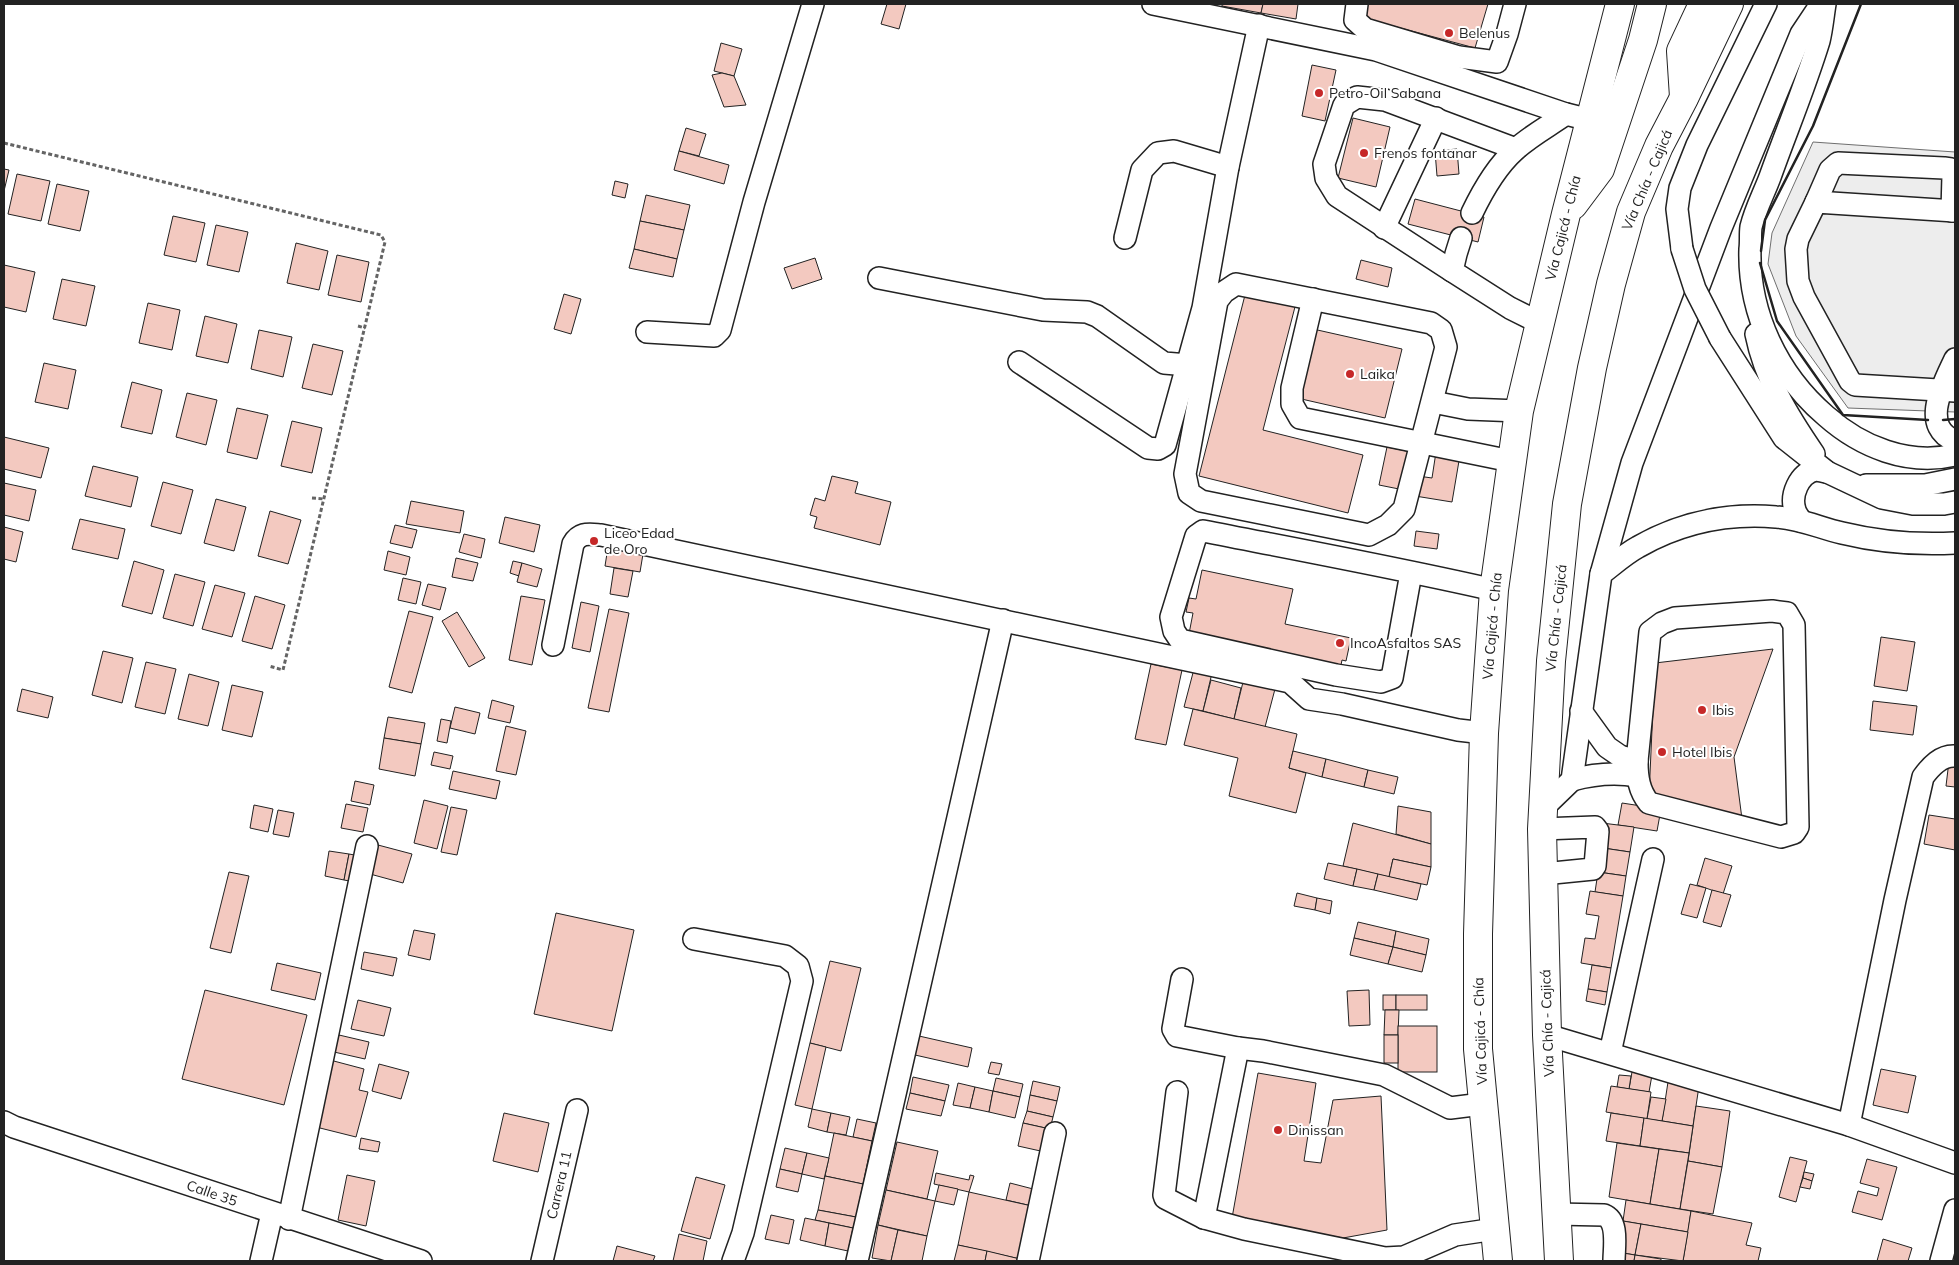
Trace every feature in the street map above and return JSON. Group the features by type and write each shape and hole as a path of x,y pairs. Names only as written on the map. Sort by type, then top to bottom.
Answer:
{"highway":[{"name":"Vía Cajicá - Chía","path":"1498,1261 1478,1049 1478,934 1484,733 1494,590 1519,411 1566,214 1578,117 1620,4"},
{"path":"1566,214 1600,169 1643,40 1652,4"},
{"path":"1684,98 1681,51 1703,4"},
{"name":"Vía Chía - Cajicá","path":"1559,1261 1546,1035 1543,818 1551,661 1566,514 1592,368 1611,284 1631,212 1658,146 1684,98 1729,4"}],"street":[{"path":"647,332 714,336 720,330 754,202 813,4"},
{"path":"1153,4 1449,64 1497,62 1515,4"},
{"path":"1357,4 1355,20 1365,29 1578,117"},
{"path":"1766,4 1697,145 1680,188 1676,209 1682,249 1695,289 1720,338 1784,438 1828,472 1882,498 1913,504 1955,502"},
{"path":"1823,4 1819,40 1751,227 1750,264 1751,309 1760,354 1776,396 1828,472"},
{"path":"1543,874 1593,869 1595,866 1598,831 1595,828 1543,818 1572,780 1601,574 1632,463 1721,228 1801,34 1823,4"},
{"path":"1020,362 1140,444 1153,449 1162,448 1168,439 1203,308 1228,167 1259,26"},
{"path":"1516,149 1385,100 1357,97 1344,105 1324,164 1326,178 1337,196 1510,308 1540,323"},
{"path":"1472,213 1488,183 1516,149 1578,117"},
{"path":"1384,228 1436,118"},
{"path":"1124,238 1142,170 1158,152 1174,151 1228,167"},
{"path":"1816,202 1953,211 1953,175 1951,169 1838,163 1830,170 1798,239 1796,249 1798,281 1804,297 1847,377 1855,385 1948,390"},
{"path":"1452,271 1462,238"},
{"path":"1750,264 1752,289 1761,322 1782,368 1808,401 1837,426 1857,439 1878,449 1902,456 1926,458 1955,455"},
{"path":"879,278 1043,310 1087,312 1097,316 1164,363 1188,365"},
{"path":"1236,284 1431,323 1441,330 1446,347 1433,402 1404,509 1388,525 1369,535 1201,501 1189,493 1185,474 1217,301 1224,292 1236,284"},
{"path":"1313,299 1292,388 1292,404 1300,418 1511,461"},
{"path":"1955,359 1948,390 1936,420 1942,431 1955,442"},
{"path":"1433,402 1468,410 1519,411"},
{"path":"1802,521 1795,510 1793,498 1796,486 1805,476 1816,470 1828,472"},
{"path":"1854,486 1925,485 1955,479"},
{"path":"1601,574 1636,548 1667,532 1699,522 1729,517 1776,517 1802,521 1843,533 1895,542 1955,543"},
{"path":"1411,573 1392,678 1381,682 1336,675 1180,640 1174,631 1171,617 1196,536 1203,531 1411,573 1494,590"},
{"path":"553,645 573,544 577,538 585,533 1290,682 1309,698 1458,730 1484,733"},
{"path":"1581,711 1607,747 1637,768 1643,796 1649,803 1781,836 1794,833 1798,827 1794,625 1787,613 1772,611 1675,618 1650,632 1637,768"},
{"path":"857,1261 1003,620"},
{"path":"1849,1125 1895,900 1923,777 1934,764 1948,756 1955,756"},
{"path":"1572,780 1594,774 1626,774 1637,768"},
{"path":"261,1261 280,1216 367,846"},
{"path":"1610,1053 1653,859"},
{"path":"694,939 785,956 798,966 802,981 743,1233 733,1261"},
{"path":"1182,979 1173,1029 1177,1036 1238,1048 1263,1050 1384,1075 1450,1108 1482,1104"},
{"path":"1546,1035 1849,1125 1955,1163"},
{"path":"1204,1218 1238,1048"},
{"path":"1177,1092 1164,1195 1165,1198 1204,1218 1244,1229 1385,1258 1404,1257 1455,1235 1494,1229"},
{"name":"Carrera 11","path":"542,1261 577,1110"},
{"name":"Calle 35","path":"4,1122 14,1127 280,1216 421,1261"},
{"path":"1028,1261 1055,1133"},
{"path":"1941,1261 1955,1210"},
{"path":"1556,1214 1608,1216 1613,1224 1614,1261"}],"path":[{"path":"4,143 381,235 385,242 283,670 269,666"},
{"path":"358,326 365,328"},
{"path":"312,498 324,499"}],"shaded area":[{"path":"1813,142 1955,152 1955,412 1848,408 1796,336 1768,264 1772,233"}],"building":[{"path":"887,4 906,4 899,29 881,24"},
{"path":"1222,4 1263,4 1261,13 1222,6"},
{"path":"1263,4 1298,4 1296,19 1261,13"},
{"name":"Belenus","path":"1367,4 1488,4 1475,48 1363,18"},
{"path":"721,43 742,49 734,76 714,71"},
{"name":"Petro-Oil Sabana","path":"1312,65 1336,70 1325,121 1302,116"},
{"path":"722,73 734,76 746,105 724,107 712,75"},
{"name":"Frenos fontanar","path":"1353,118 1390,127 1376,187 1338,178"},
{"path":"686,128 706,134 699,156 679,151"},
{"path":"1457,149 1459,174 1437,176 1435,151"},
{"path":"679,151 729,165 724,184 674,170"},
{"path":"4,169 9,170 4,191"},
{"path":"17,174 50,181 41,221 8,214"},
{"path":"615,181 628,184 625,198 612,195"},
{"path":"57,184 89,191 80,231 48,224"},
{"path":"646,195 690,205 684,230 640,221"},
{"path":"1415,199 1484,217 1478,242 1408,224"},
{"path":"173,216 205,223 196,262 164,255"},
{"path":"640,221 684,230 677,259 634,249"},
{"path":"216,225 248,232 239,272 207,265"},
{"path":"296,243 328,251 319,290 287,283"},
{"path":"634,249 677,259 673,277 629,268"},
{"path":"337,255 369,262 361,302 328,295"},
{"path":"815,258 822,279 792,289 784,268"},
{"path":"1361,260 1392,268 1388,287 1356,279"},
{"path":"4,265 35,272 26,312 4,307"},
{"path":"62,279 95,286 86,326 53,319"},
{"path":"1246,291 1296,303 1263,430 1363,455 1348,513 1199,476"},
{"path":"564,294 581,299 571,334 554,329"},
{"path":"148,303 180,310 172,350 139,343"},
{"path":"205,316 237,324 228,363 196,356"},
{"name":"Laika","path":"1313,329 1402,349 1385,418 1297,398"},
{"path":"259,330 292,337 283,377 251,369"},
{"path":"313,344 343,351 332,395 302,388"},
{"path":"44,363 76,370 68,409 35,402"},
{"path":"132,382 162,390 152,434 121,427"},
{"path":"187,393 217,400 206,445 176,437"},
{"path":"237,408 268,415 257,459 227,452"},
{"path":"292,421 322,428 312,473 281,466"},
{"path":"4,437 49,448 41,478 4,469"},
{"path":"1387,447 1411,452 1404,490 1379,485"},
{"path":"1436,452 1460,455 1452,502 1415,496 1418,476 1432,478"},
{"path":"93,466 138,477 131,507 85,496"},
{"path":"832,476 858,482 855,493 891,502 880,545 814,528 817,517 810,515 815,498 825,501"},
{"path":"163,482 193,490 181,534 151,526"},
{"path":"4,483 36,490 29,521 4,515"},
{"path":"216,499 246,507 234,551 204,543"},
{"path":"411,501 464,511 460,533 406,524"},
{"path":"270,511 301,520 288,564 258,556"},
{"path":"505,517 540,525 534,552 499,543"},
{"path":"80,519 125,529 118,559 72,549"},
{"path":"395,525 417,530 412,548 390,543"},
{"path":"4,527 23,532 16,562 4,559"},
{"path":"1416,531 1439,534 1437,549 1414,546"},
{"path":"464,534 485,539 481,558 459,552"},
{"path":"608,547 643,554 640,572 605,566"},
{"path":"388,551 410,557 406,575 384,570"},
{"path":"456,558 478,563 473,581 452,577"},
{"path":"134,561 164,570 152,614 122,606"},
{"path":"513,561 522,563 519,576 510,573"},
{"path":"522,563 542,569 537,587 517,582"},
{"path":"614,568 633,571 628,597 610,594"},
{"path":"1202,570 1293,589 1285,624 1351,638 1346,661 1342,660 1340,670 1188,639 1193,613 1186,612 1189,598 1196,599"},
{"path":"175,574 205,582 193,626 163,618"},
{"path":"403,578 421,582 416,604 398,600"},
{"path":"428,584 446,588 440,610 422,605"},
{"path":"215,585 245,593 232,637 202,629"},
{"path":"255,596 285,605 272,649 242,641"},
{"path":"521,596 545,600 532,665 509,660"},
{"path":"581,602 599,606 590,652 572,648"},
{"path":"609,609 629,613 609,712 588,708"},
{"path":"409,611 433,617 412,693 389,687"},
{"path":"457,612 485,658 469,667 442,621"},
{"path":"1881,637 1915,642 1907,691 1874,686"},
{"name":"Ibis","path":"1773,649 1734,757 1742,819 1649,796 1655,663"},
{"path":"103,651 133,658 122,703 92,695"},
{"path":"146,662 176,669 165,714 135,707"},
{"path":"1151,664 1182,670 1166,745 1135,739"},
{"path":"1194,669 1212,673 1203,711 1184,707"},
{"path":"189,674 219,682 208,726 178,719"},
{"path":"1211,680 1241,688 1234,719 1203,711"},
{"path":"1243,682 1275,689 1265,727 1234,719"},
{"path":"232,685 263,692 252,737 222,730"},
{"path":"22,689 53,697 48,718 17,711"},
{"path":"492,700 514,706 510,723 488,718"},
{"path":"1873,701 1917,706 1913,735 1870,730"},
{"path":"455,707 480,713 475,734 450,728"},
{"path":"1193,709 1297,734 1289,768 1306,773 1296,813 1229,796 1238,758 1184,745"},
{"path":"388,717 425,723 421,744 384,738"},
{"path":"441,719 451,721 447,743 437,741"},
{"path":"506,726 526,731 516,775 496,771"},
{"path":"384,738 421,744 415,776 379,769"},
{"path":"1293,751 1326,759 1322,777 1289,768"},
{"path":"434,752 453,756 450,769 431,765"},
{"path":"1326,759 1368,770 1364,787 1322,777"},
{"path":"1949,761 1955,762 1955,787 1946,786"},
{"path":"1368,770 1398,777 1394,794 1364,787"},
{"path":"453,771 500,781 496,799 449,789"},
{"path":"355,781 374,785 370,805 351,801"},
{"path":"424,800 448,806 437,849 414,843"},
{"path":"1622,803 1661,809 1657,831 1618,825"},
{"path":"346,804 368,808 363,832 341,828"},
{"path":"254,805 273,809 268,832 250,828"},
{"path":"1398,806 1431,812 1431,844 1396,834"},
{"path":"451,807 467,810 457,855 441,852"},
{"path":"278,810 294,813 289,837 273,834"},
{"path":"1929,815 1955,819 1955,850 1924,844"},
{"path":"1353,823 1431,844 1431,867 1393,859 1389,877 1343,866"},
{"path":"1602,823 1634,827 1630,852 1603,848"},
{"path":"378,845 412,854 403,883 370,874"},
{"path":"1603,848 1630,852 1626,876 1598,872"},
{"path":"329,851 349,854 344,880 325,876"},
{"path":"349,854 360,856 355,882 344,880"},
{"path":"1705,858 1732,866 1723,894 1697,885"},
{"path":"1393,859 1431,867 1427,885 1389,877"},
{"path":"1328,863 1357,869 1353,886 1324,879"},
{"path":"1357,869 1378,874 1374,890 1353,886"},
{"path":"229,872 249,876 231,953 210,948"},
{"path":"1598,872 1626,876 1623,896 1595,892"},
{"path":"1378,874 1421,884 1417,900 1374,890"},
{"path":"1690,884 1706,888 1697,918 1681,914"},
{"path":"1712,890 1731,895 1721,927 1703,922"},
{"path":"1590,891 1623,896 1611,968 1581,963 1585,938 1595,939 1599,916 1586,914"},
{"path":"1297,893 1317,898 1315,910 1294,906"},
{"path":"1317,898 1332,901 1330,914 1315,910"},
{"path":"556,913 634,930 612,1031 534,1014"},
{"path":"1358,922 1396,931 1393,947 1354,938"},
{"path":"414,930 435,934 430,960 408,955"},
{"path":"1396,931 1429,939 1426,955 1393,947"},
{"path":"1354,938 1393,947 1388,964 1350,955"},
{"path":"1393,947 1426,955 1422,972 1388,964"},
{"path":"364,952 397,958 393,976 361,969"},
{"path":"830,961 861,968 841,1051 810,1043"},
{"path":"277,963 321,973 315,1000 271,990"},
{"path":"1592,965 1611,968 1607,992 1588,989"},
{"path":"1588,989 1607,992 1605,1005 1586,1001"},
{"path":"205,990 307,1015 284,1105 182,1079"},
{"path":"1369,990 1370,1025 1349,1026 1347,991"},
{"path":"1383,995 1396,995 1396,1010 1383,1010"},
{"path":"1396,995 1427,995 1427,1010 1396,1010"},
{"path":"358,1000 391,1008 384,1036 351,1029"},
{"path":"1385,1010 1399,1010 1398,1035 1384,1035"},
{"path":"1398,1026 1437,1026 1437,1072 1398,1072"},
{"path":"339,1035 369,1042 365,1059 334,1052"},
{"path":"1384,1035 1398,1035 1398,1063 1384,1063"},
{"path":"919,1036 972,1048 968,1067 915,1055"},
{"path":"810,1043 826,1047 812,1109 795,1105"},
{"path":"330,1060 364,1069 359,1090 368,1092 356,1137 312,1126"},
{"path":"991,1062 1002,1064 999,1075 988,1073"},
{"path":"379,1064 409,1072 401,1099 372,1091"},
{"path":"1881,1069 1916,1076 1908,1113 1873,1105"},
{"path":"1632,1072 1652,1075 1649,1092 1629,1089"},
{"name":"Dinissan","path":"1258,1073 1316,1083 1304,1161 1321,1163 1333,1100 1381,1096 1387,1230 1343,1238 1232,1218"},
{"path":"1619,1075 1631,1076 1629,1089 1617,1087"},
{"path":"913,1077 949,1085 945,1101 910,1093"},
{"path":"996,1078 1023,1084 1020,1097 993,1091"},
{"path":"1033,1081 1060,1087 1057,1101 1030,1095"},
{"path":"1668,1082 1699,1086 1693,1126 1662,1121"},
{"path":"958,1083 975,1087 970,1108 953,1105"},
{"path":"1611,1086 1651,1092 1647,1119 1606,1112"},
{"path":"975,1087 993,1091 989,1112 970,1108"},
{"path":"993,1091 1020,1097 1015,1118 989,1112"},
{"path":"910,1093 945,1101 941,1116 906,1109"},
{"path":"1030,1095 1057,1101 1053,1117 1027,1111"},
{"path":"1651,1097 1666,1099 1662,1121 1647,1119"},
{"path":"1696,1106 1730,1111 1722,1167 1688,1161"},
{"path":"812,1109 831,1113 827,1132 808,1127"},
{"path":"1027,1111 1053,1117 1050,1129 1023,1123"},
{"path":"504,1113 549,1123 538,1172 493,1161"},
{"path":"831,1113 850,1117 846,1135 827,1132"},
{"path":"1611,1113 1644,1118 1640,1146 1606,1141"},
{"path":"1644,1118 1693,1126 1689,1153 1640,1146"},
{"path":"857,1119 876,1123 872,1141 853,1137"},
{"path":"1023,1123 1050,1129 1045,1152 1018,1146"},
{"path":"834,1133 872,1141 863,1184 825,1176"},
{"path":"361,1138 380,1142 378,1152 359,1149"},
{"path":"897,1142 938,1151 927,1199 886,1190"},
{"path":"1617,1143 1659,1149 1650,1204 1609,1197"},
{"path":"785,1148 807,1153 802,1174 780,1169"},
{"path":"1659,1149 1689,1153 1680,1209 1650,1204"},
{"path":"807,1153 829,1158 824,1179 802,1174"},
{"path":"1790,1157 1807,1161 1796,1202 1779,1197"},
{"path":"1867,1159 1897,1167 1882,1220 1852,1212 1858,1191 1877,1196 1879,1188 1860,1183"},
{"path":"1688,1161 1722,1167 1713,1214 1680,1209"},
{"path":"780,1169 802,1174 798,1192 776,1187"},
{"path":"1804,1172 1814,1174 1812,1181 1803,1178"},
{"path":"936,1173 969,1180 970,1175 974,1176 969,1192 934,1184"},
{"path":"347,1175 375,1181 366,1226 338,1220"},
{"path":"825,1176 863,1184 856,1217 818,1210"},
{"path":"696,1177 725,1185 710,1239 681,1231"},
{"path":"1803,1178 1812,1181 1810,1189 1800,1187"},
{"path":"1010,1183 1037,1190 1032,1206 1006,1200"},
{"path":"939,1185 958,1189 954,1205 935,1201"},
{"path":"886,1190 935,1201 927,1236 878,1225"},
{"path":"969,1192 1032,1206 1020,1259 958,1245"},
{"path":"1626,1200 1691,1211 1688,1232 1623,1221"},
{"path":"818,1210 856,1217 853,1228 815,1220"},
{"path":"1691,1211 1752,1223 1746,1245 1761,1248 1758,1261 1683,1261"},
{"path":"771,1215 794,1220 789,1244 765,1239"},
{"path":"805,1218 829,1223 825,1246 800,1240"},
{"path":"1623,1221 1641,1224 1635,1255 1617,1252"},
{"path":"829,1223 853,1228 848,1251 825,1246"},
{"path":"1641,1224 1688,1232 1683,1261 1635,1255"},
{"path":"878,1225 898,1230 891,1261 872,1258"},
{"path":"898,1230 927,1236 922,1261 891,1261"},
{"path":"679,1234 707,1241 703,1261 673,1261"},
{"path":"1883,1239 1912,1248 1908,1261 1877,1261"},
{"path":"958,1245 987,1251 985,1261 954,1261"},
{"path":"617,1246 655,1256 653,1261 613,1261"},
{"path":"987,1251 1020,1259 1020,1261 985,1261"},
{"path":"1617,1252 1635,1255 1634,1261 1616,1261"},
{"path":"1635,1255 1661,1259 1661,1261 1634,1261"}],"wall":[{"path":"1761,251 1765,220 1813,126 1861,4"},
{"path":"1760,263 1777,321 1843,415 1928,420"},
{"path":"1943,420 1955,419"}],"place":[{"name":"Belenus","path":"1449,33"},
{"name":"Petro-Oil Sabana","path":"1319,93"},
{"name":"Frenos fontanar","path":"1364,153"},
{"name":"Laika","path":"1350,374"},
{"name":"Liceo Edad de Oro","path":"594,541"},
{"name":"IncoAsfaltos SAS","path":"1340,643"},
{"name":"Ibis","path":"1702,710"},
{"name":"Hotel Ibis","path":"1662,752"},
{"name":"Dinissan","path":"1278,1130"}]}
